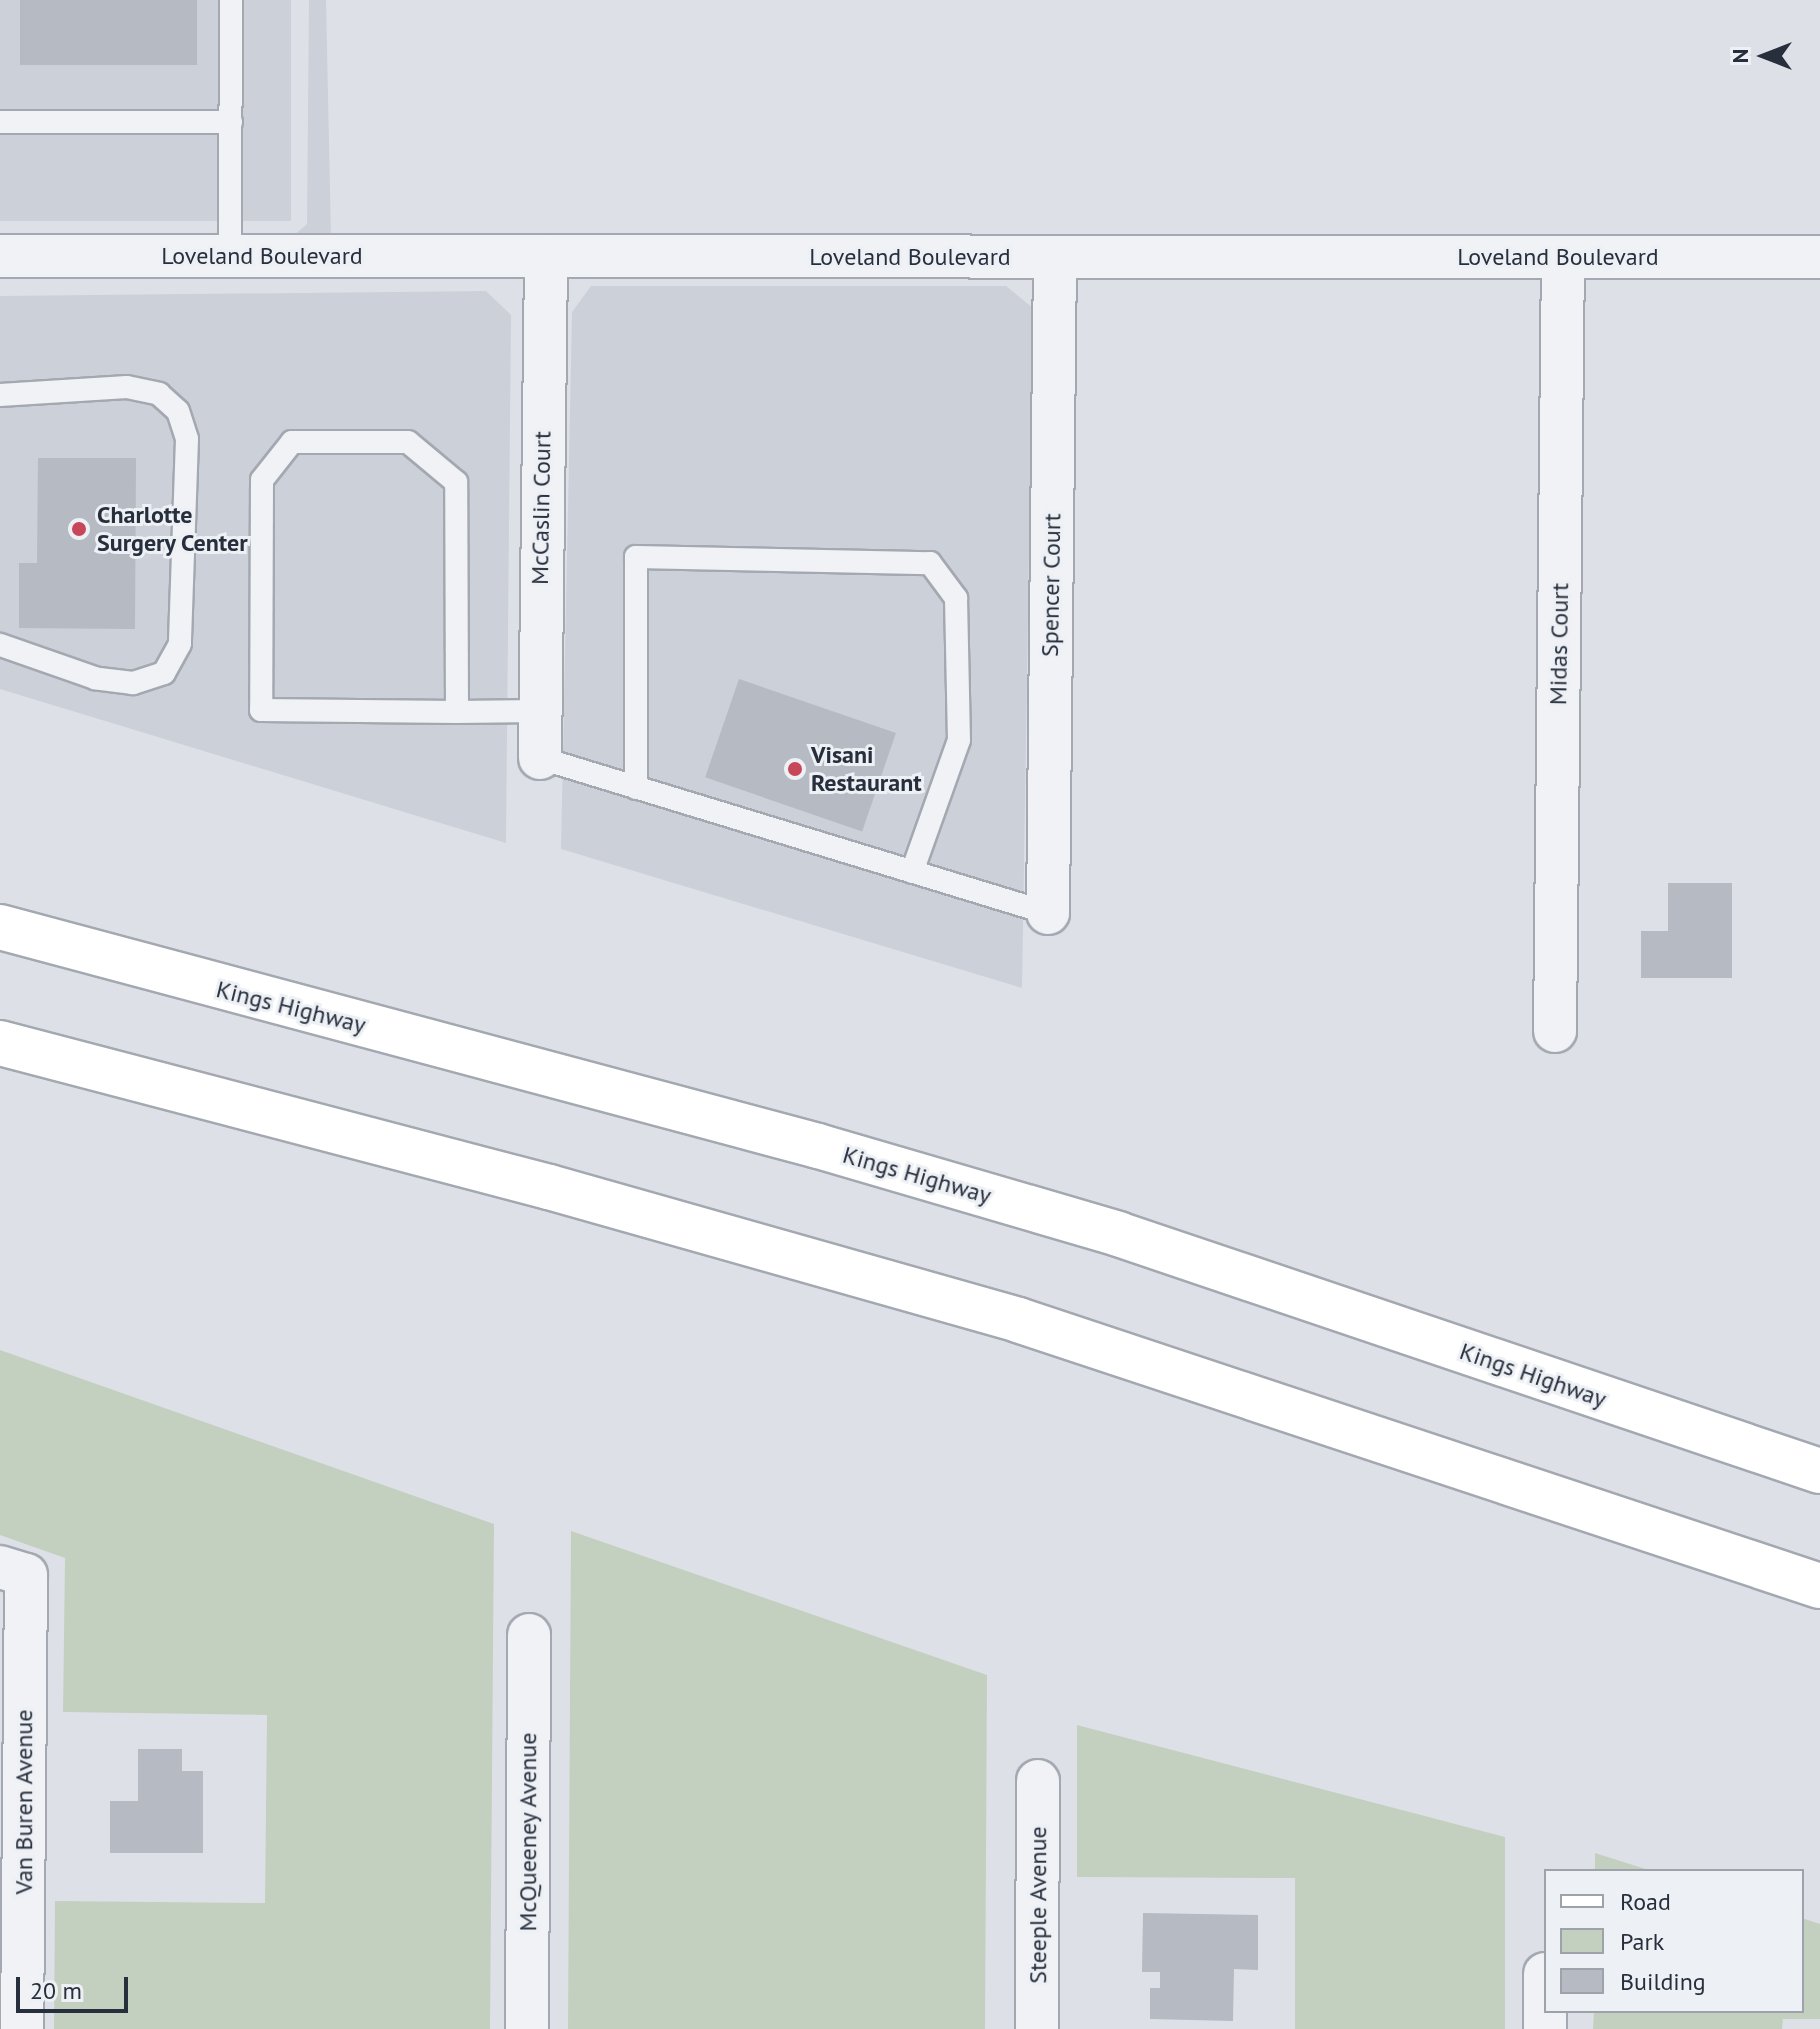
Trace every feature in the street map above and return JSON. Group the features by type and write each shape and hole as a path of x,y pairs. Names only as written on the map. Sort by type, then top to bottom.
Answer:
{"main road":[{"name":"Kings Highway","path":"0,927 818,1146 1118,1234 1820,1471"},
{"path":"0,1043 579,1195 1018,1320 1820,1586"}],"street":[{"name":"Loveland Boulevard","path":"0,256 1820,257"},
{"name":"McCaslin Court","path":"540,758 537,711 546,257"},
{"name":"Spencer Court","path":"1048,913 1055,257"},
{"name":"Midas Court","path":"1555,1031 1563,257"},
{"name":"Van Buren Avenue","path":"13,1571 22,2029"},
{"name":"McQueeney Avenue","path":"527,2029 529,1635"},
{"name":"Steeple Avenue","path":"1037,2029 1038,1781"}],"lane":[{"path":"230,256 231,0"},
{"path":"0,122 231,122"},
{"path":"0,395 127,387 159,394 178,411 187,439 180,644 164,673 133,683 95,678 0,645"},
{"path":"457,712 456,482 408,442 292,442 262,480 261,710 457,712 537,711"},
{"path":"636,788 636,557 930,563 956,598 959,740 912,872"},
{"path":"540,758 1048,913"}],"shaded area":[{"path":"0,0 291,0 291,221 0,221"},
{"path":"309,0 326,0 331,237 292,237 307,224"},
{"path":"591,286 1006,286 1033,308 1022,988 561,849 572,312"},
{"path":"486,291 511,315 506,843 0,689 0,296"}],"green space":[{"path":"0,1350 494,1524 490,2029 54,2029 55,1901 265,1903 267,1715 63,1712 65,1558 0,1535"},
{"path":"571,1531 987,1675 985,2029 568,2029"},
{"path":"1077,1725 1505,1837 1505,2029 1295,2029 1295,1878 1077,1877"},
{"path":"1595,1853 1646,1869 1595,1869"},
{"path":"1804,1919 1820,1924 1820,2019 1783,2019 1782,2029 1593,2029 1594,2013 1804,2013"}],"building":[{"path":"20,0 197,0 197,65 20,65"},
{"path":"38,458 136,458 135,629 19,628 19,563 37,563"},
{"path":"739,679 896,733 862,831 705,777"},
{"path":"1668,883 1732,883 1732,978 1641,978 1641,931 1668,931"},
{"path":"138,1749 182,1749 182,1771 203,1771 203,1853 110,1853 110,1801 138,1801"},
{"path":"1143,1913 1258,1915 1258,1970 1234,1969 1233,2021 1150,2019 1150,1988 1160,1988 1160,1972 1142,1972"}],"place":[{"name":"Charlotte Surgery Center","path":"79,529"},
{"name":"Visani Restaurant","path":"795,769"}]}
